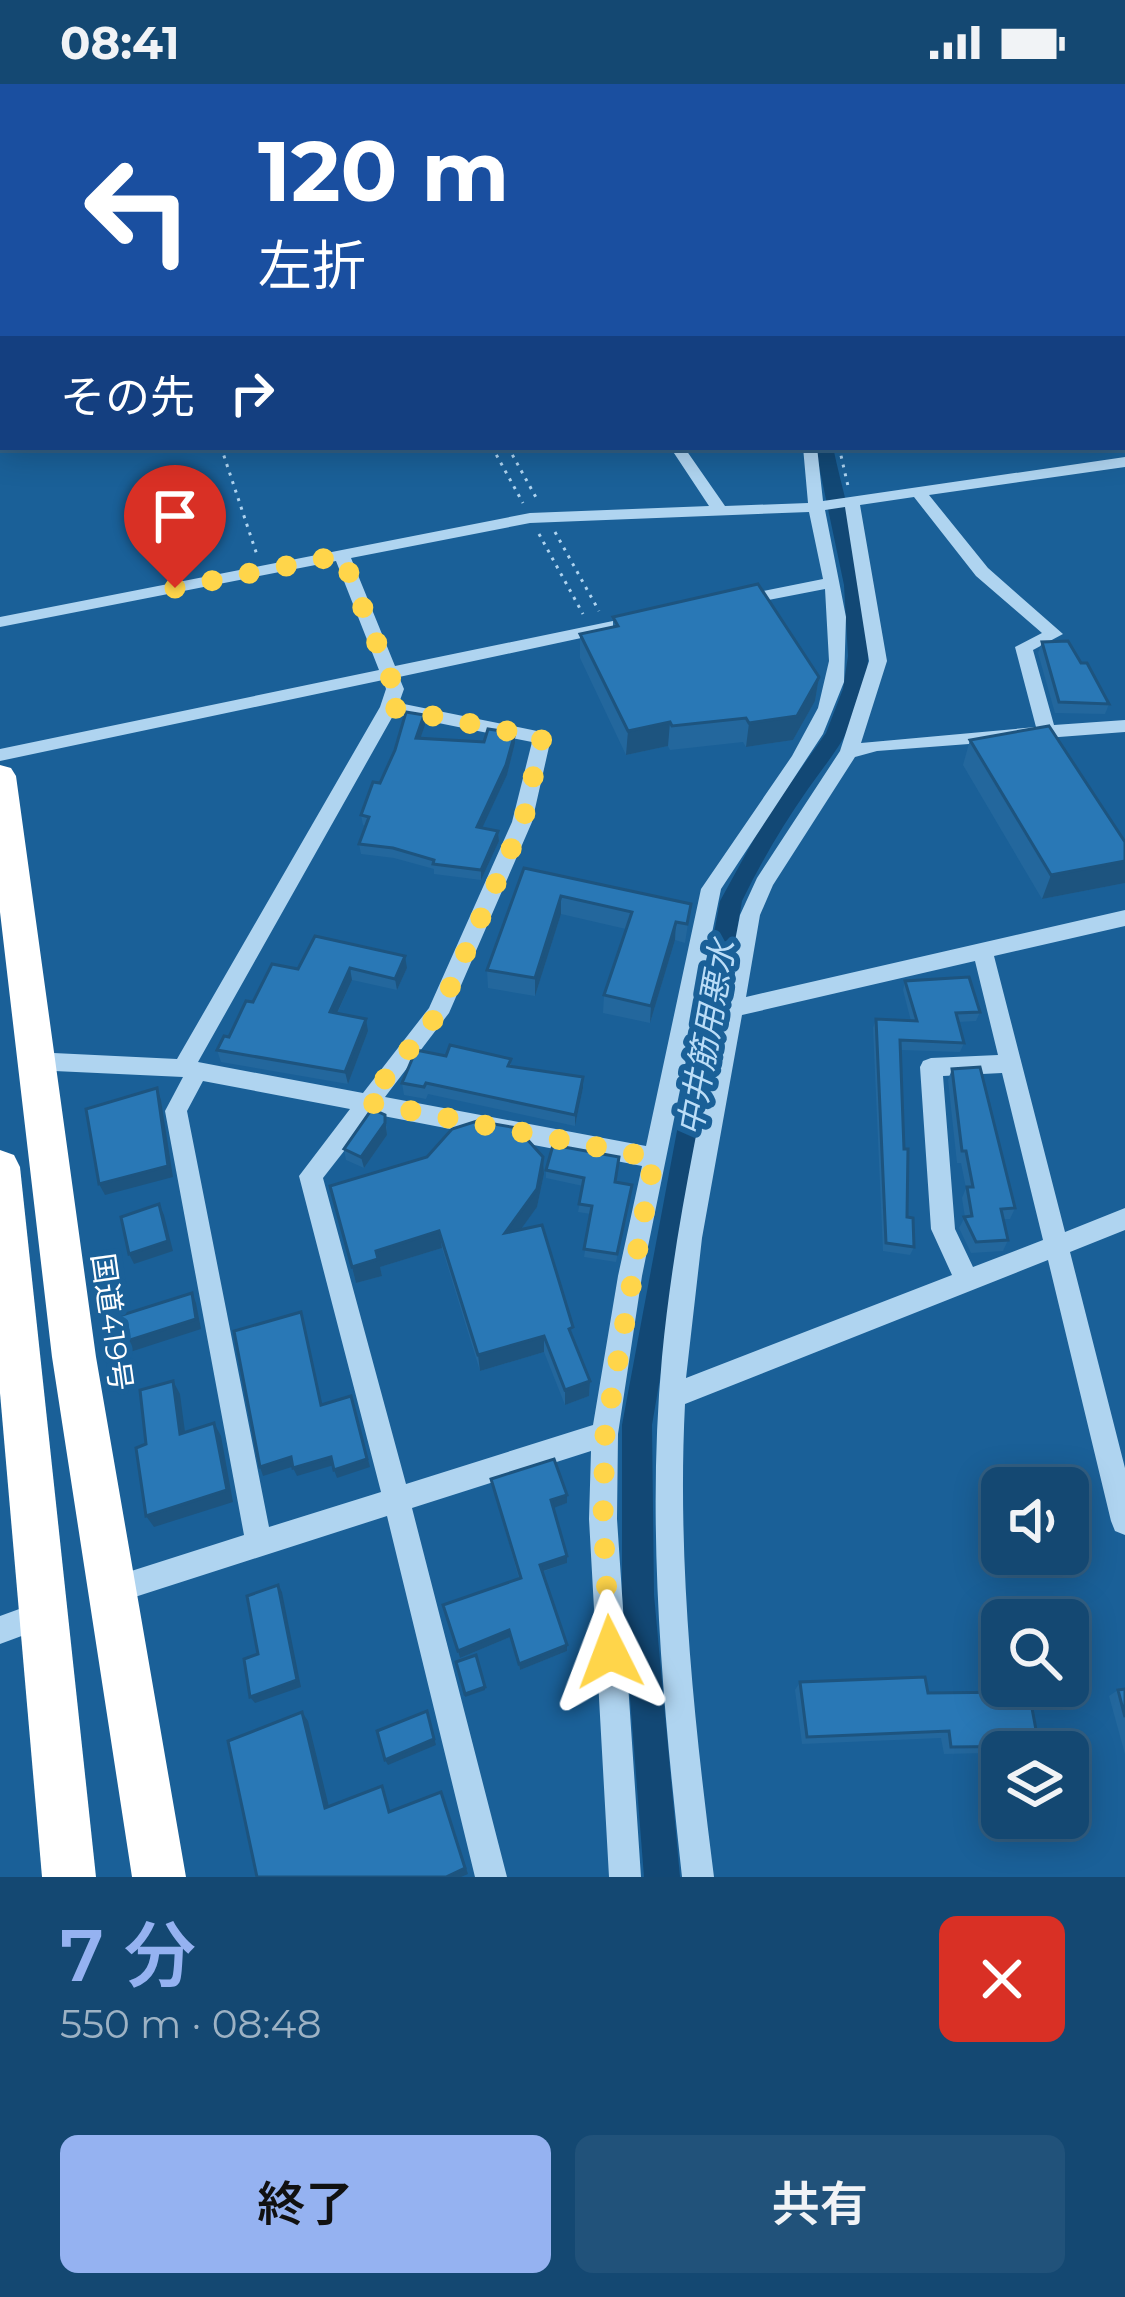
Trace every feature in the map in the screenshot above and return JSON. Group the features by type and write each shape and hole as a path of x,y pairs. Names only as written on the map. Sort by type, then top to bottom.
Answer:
{"highway":[{"name":"国道419号","path":"0,776 33,1061 110,1591 159,1877"},
{"path":"0,1167 10,1357 44,1614 69,1877"}],"street":[{"path":"679,450 721,512"},
{"path":"625,1877 603,1519 605,1434 654,1158 711,889 818,727 835,682 832,582 810,450"},
{"path":"0,622 538,517 852,504 1125,462"},
{"path":"918,492 982,572 1054,634 1024,647 1047,733"},
{"path":"698,1877 669,1554 673,1396 682,1284 750,915 764,883 849,752 878,661 852,504"},
{"path":"259,1543 176,1111 190,1070 395,689 342,555"},
{"path":"720,604 832,582"},
{"path":"0,754 653,617"},
{"path":"389,707 542,738 523,822 439,1013 310,1176 491,1877"},
{"path":"849,752 877,745 1125,726"},
{"path":"782,779 822,794"},
{"path":"734,1008 1125,918"},
{"path":"983,952 1125,1521"},
{"path":"33,1061 190,1070 654,1158"},
{"path":"967,1282 943,1229 932,1067 1010,1064"},
{"path":"673,1396 1125,1220"},
{"path":"110,1591 605,1434"},
{"path":"0,1630 44,1614"}],"path":[{"path":"221,450 262,571"},
{"path":"494,450 600,628"},
{"path":"509,450 538,517 600,628"},
{"path":"840,450 852,504"}],"building":[{"path":"758,584 819,677 797,716 749,723 746,718 672,726 670,722 628,731 580,634 618,626 613,617"},
{"path":"1068,641 1081,663 1087,663 1109,704 1059,702 1042,642"},
{"path":"406,712 424,715 416,738 484,742 488,729 515,733 506,765 477,827 498,831 481,870 433,864 434,860 393,848 359,844 369,817 361,815 373,782 380,783 395,750"},
{"path":"1049,726 1125,842 1125,861 1051,875 970,740"},
{"path":"524,868 691,904 687,924 676,922 651,1006 604,995 632,912 561,896 535,978 487,970"},
{"path":"315,936 405,956 395,979 350,968 330,1012 366,1019 345,1072 217,1050 224,1036 229,1037 246,1001 253,1002 272,964 298,969"},
{"path":"969,977 980,1012 956,1013 964,1043 900,1040 904,1149 908,1149 907,1217 913,1218 914,1247 886,1243 876,1019 917,1021 905,981"},
{"path":"450,1045 511,1059 508,1066 583,1077 575,1115 426,1083 424,1087 402,1083 416,1050 446,1056"},
{"path":"980,1067 1015,1208 1001,1209 1008,1240 976,1242 964,1217 972,1216 967,1187 973,1187 966,1151 962,1151 952,1069"},
{"path":"157,1088 168,1166 99,1184 86,1109"},
{"path":"372,1109 385,1115 385,1123 361,1157 344,1149"},
{"path":"477,1121 517,1128 543,1157 537,1189 505,1233 542,1225 573,1327 569,1329 590,1381 565,1390 544,1336 478,1355 439,1231 376,1251 378,1259 352,1267 330,1186 427,1157 452,1129"},
{"path":"553,1145 619,1157 615,1182 632,1185 617,1254 584,1249 592,1206 579,1204 584,1178 546,1170"},
{"path":"159,1204 168,1241 129,1254 121,1217"},
{"path":"192,1293 196,1319 124,1342 119,1316"},
{"path":"301,1312 321,1405 351,1396 367,1459 334,1470 331,1457 293,1468 291,1457 260,1467 234,1331"},
{"path":"173,1381 180,1434 214,1423 227,1490 146,1516 136,1448 146,1444 140,1390"},
{"path":"554,1459 567,1495 551,1500 567,1556 540,1565 567,1645 519,1664 509,1630 458,1651 443,1605 521,1578 491,1479"},
{"path":"278,1585 297,1680 250,1697 244,1659 258,1654 247,1596"},
{"path":"476,1655 485,1687 465,1694 456,1662"},
{"path":"925,1677 928,1693 981,1692 981,1707 1032,1707 1036,1731 981,1731 981,1747 951,1747 949,1731 807,1737 800,1682"},
{"path":"1125,1689 1125,1717 1118,1690"},
{"path":"427,1711 434,1739 385,1760 377,1731"},
{"path":"302,1712 325,1808 382,1786 389,1812 441,1792 465,1868 446,1877 257,1877 228,1741"}],"waterway":[{"name":"中井筋用悪水","path":"662,1877 638,1595 637,1425 731,901 773,825 834,736 853,689 858,656 853,585 825,450"}],"route":[{"path":"175,588 342,555 395,689 389,707 542,738 523,822 439,1013 366,1102 654,1158 605,1434 603,1519 610,1652"}]}
